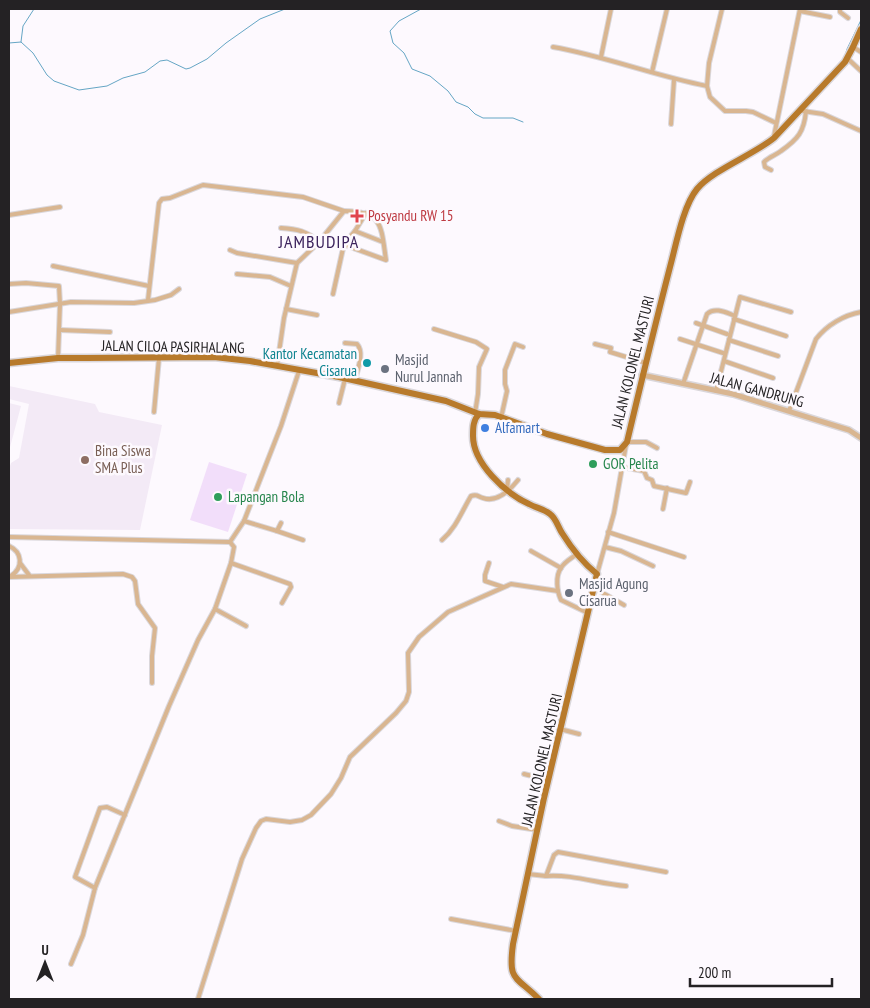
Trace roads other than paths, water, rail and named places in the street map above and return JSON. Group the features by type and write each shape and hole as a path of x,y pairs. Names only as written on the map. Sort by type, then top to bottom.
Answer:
{"main road":[{"name":"JALAN KOLONEL MASTURI","path":"477,413 501,418 547,434 605,450 620,450 626,443 678,237 691,198 699,187 711,178 762,148 802,111 847,58 854,47 861,29"},
{"name":"JALAN CILOA PASIRHALANG","path":"9,363 58,358 235,359 345,379 446,401 477,413"},
{"path":"477,413 473,426 473,442 486,469 508,490 529,505 550,514 584,564 597,574"},
{"name":"JALAN KOLONEL MASTURI","path":"539,999 520,983 512,971 511,960 560,729 597,574"}],"street":[{"path":"601,57 611,9"},
{"path":"652,72 667,9"},
{"path":"722,9 709,63 707,86 710,97 725,111 753,112 776,123"},
{"path":"840,9 840,12 848,18"},
{"path":"774,138 800,10 830,17"},
{"path":"553,47 601,57 674,80 707,86"},
{"path":"854,47 861,52"},
{"path":"847,58 861,71"},
{"path":"671,124 674,80"},
{"path":"771,170 766,167 764,162 800,135 805,123 802,111 823,114 861,131"},
{"path":"148,300 159,203 162,199 170,198 203,185 303,196 344,211 366,213 377,221 386,260 323,237"},
{"path":"9,214 60,207"},
{"path":"277,366 286,309 297,263 319,242 344,211"},
{"path":"333,294 344,244 366,213"},
{"path":"281,228 307,232 319,242"},
{"path":"355,231 383,242"},
{"path":"230,250 237,253 297,263"},
{"path":"53,266 149,286"},
{"path":"237,274 270,277 291,286"},
{"path":"9,284 57,285 60,288 58,358"},
{"path":"9,312 60,304 108,301 134,303 172,295 179,289"},
{"path":"716,391 740,297 791,312"},
{"path":"286,309 317,315"},
{"path":"683,384 707,314 712,310 786,336"},
{"path":"789,411 816,339 844,316 861,312"},
{"path":"696,323 728,334"},
{"path":"434,329 476,342 487,349 479,367 477,413"},
{"path":"60,330 110,332"},
{"path":"680,339 723,353"},
{"path":"729,340 778,356"},
{"path":"345,343 357,344 360,349 361,354 355,381"},
{"path":"501,418 507,391 505,384 506,365 515,344 523,347"},
{"path":"595,344 611,348 610,352 646,363"},
{"path":"154,412 159,358"},
{"path":"724,361 773,378"},
{"path":"230,542 244,521 281,426 299,371"},
{"name":"JALAN GANDRUNG","path":"642,375 733,394 849,430 861,437"},
{"path":"339,404 345,379"},
{"path":"597,574 614,513 626,443 646,442 657,448"},
{"path":"622,467 644,471 647,478 652,480 653,486 686,493 690,482"},
{"path":"508,480 508,490"},
{"path":"442,540 458,521 471,496 476,494 487,498 496,498 518,480"},
{"path":"663,509 667,488"},
{"path":"244,521 277,530 302,540"},
{"path":"277,530 281,523"},
{"path":"608,532 684,557"},
{"path":"9,537 230,542"},
{"path":"72,964 83,936 95,888 169,706 198,640 215,609 231,563 234,548 230,542"},
{"path":"9,546 18,554 20,563 28,576"},
{"path":"604,547 621,551 653,566"},
{"path":"531,551 561,568"},
{"path":"577,554 561,568 558,577 558,591 561,600 589,613"},
{"path":"9,577 16,572 20,563"},
{"path":"231,563 290,584 291,587 282,603"},
{"path":"489,563 485,581 503,587"},
{"path":"9,577 123,574 132,577 135,581 138,604 155,628 152,683"},
{"path":"198,999 242,859 261,821 266,819 290,822 302,820 311,814 335,788 350,757 406,701 409,692 408,653 419,637 448,612 503,587 514,584 558,591"},
{"path":"594,588 624,605"},
{"path":"215,609 246,626"},
{"path":"560,729 579,734"},
{"path":"524,774 549,780"},
{"path":"95,888 75,877 99,810 102,807 107,807 125,815"},
{"path":"499,821 512,826 538,830"},
{"path":"546,876 554,855 558,852 666,872"},
{"path":"528,874 568,876 626,886"},
{"path":"452,919 516,931"}],"waterway":[{"path":"21,42 23,26 34,9"},
{"path":"9,43 21,42 33,53 47,75 54,81 79,90 107,86 123,78 145,72 160,61 167,60 186,69 190,68 207,59 260,19 285,9"},
{"path":"421,9 399,21 390,31 393,43 404,53 412,69 430,76 448,91 456,102 468,107 475,114 483,118 513,118 523,122"},
{"path":"845,56 861,20"}],"place":[{"name":"Posyandu RW 15","path":"357,216"},
{"name":"Kantor Kecamatan Cisarua","path":"367,363"},
{"name":"Masjid Nurul Jannah","path":"385,369"},
{"name":"Alfamart","path":"485,428"},
{"name":"Bina Siswa SMA Plus","path":"85,460"},
{"name":"GOR Pelita","path":"593,464"},
{"name":"Lapangan Bola","path":"218,497"},
{"name":"Masjid Agung Cisarua","path":"569,593"}],"district":[{"name":"JAMBUDIPA","path":"319,242"}]}
